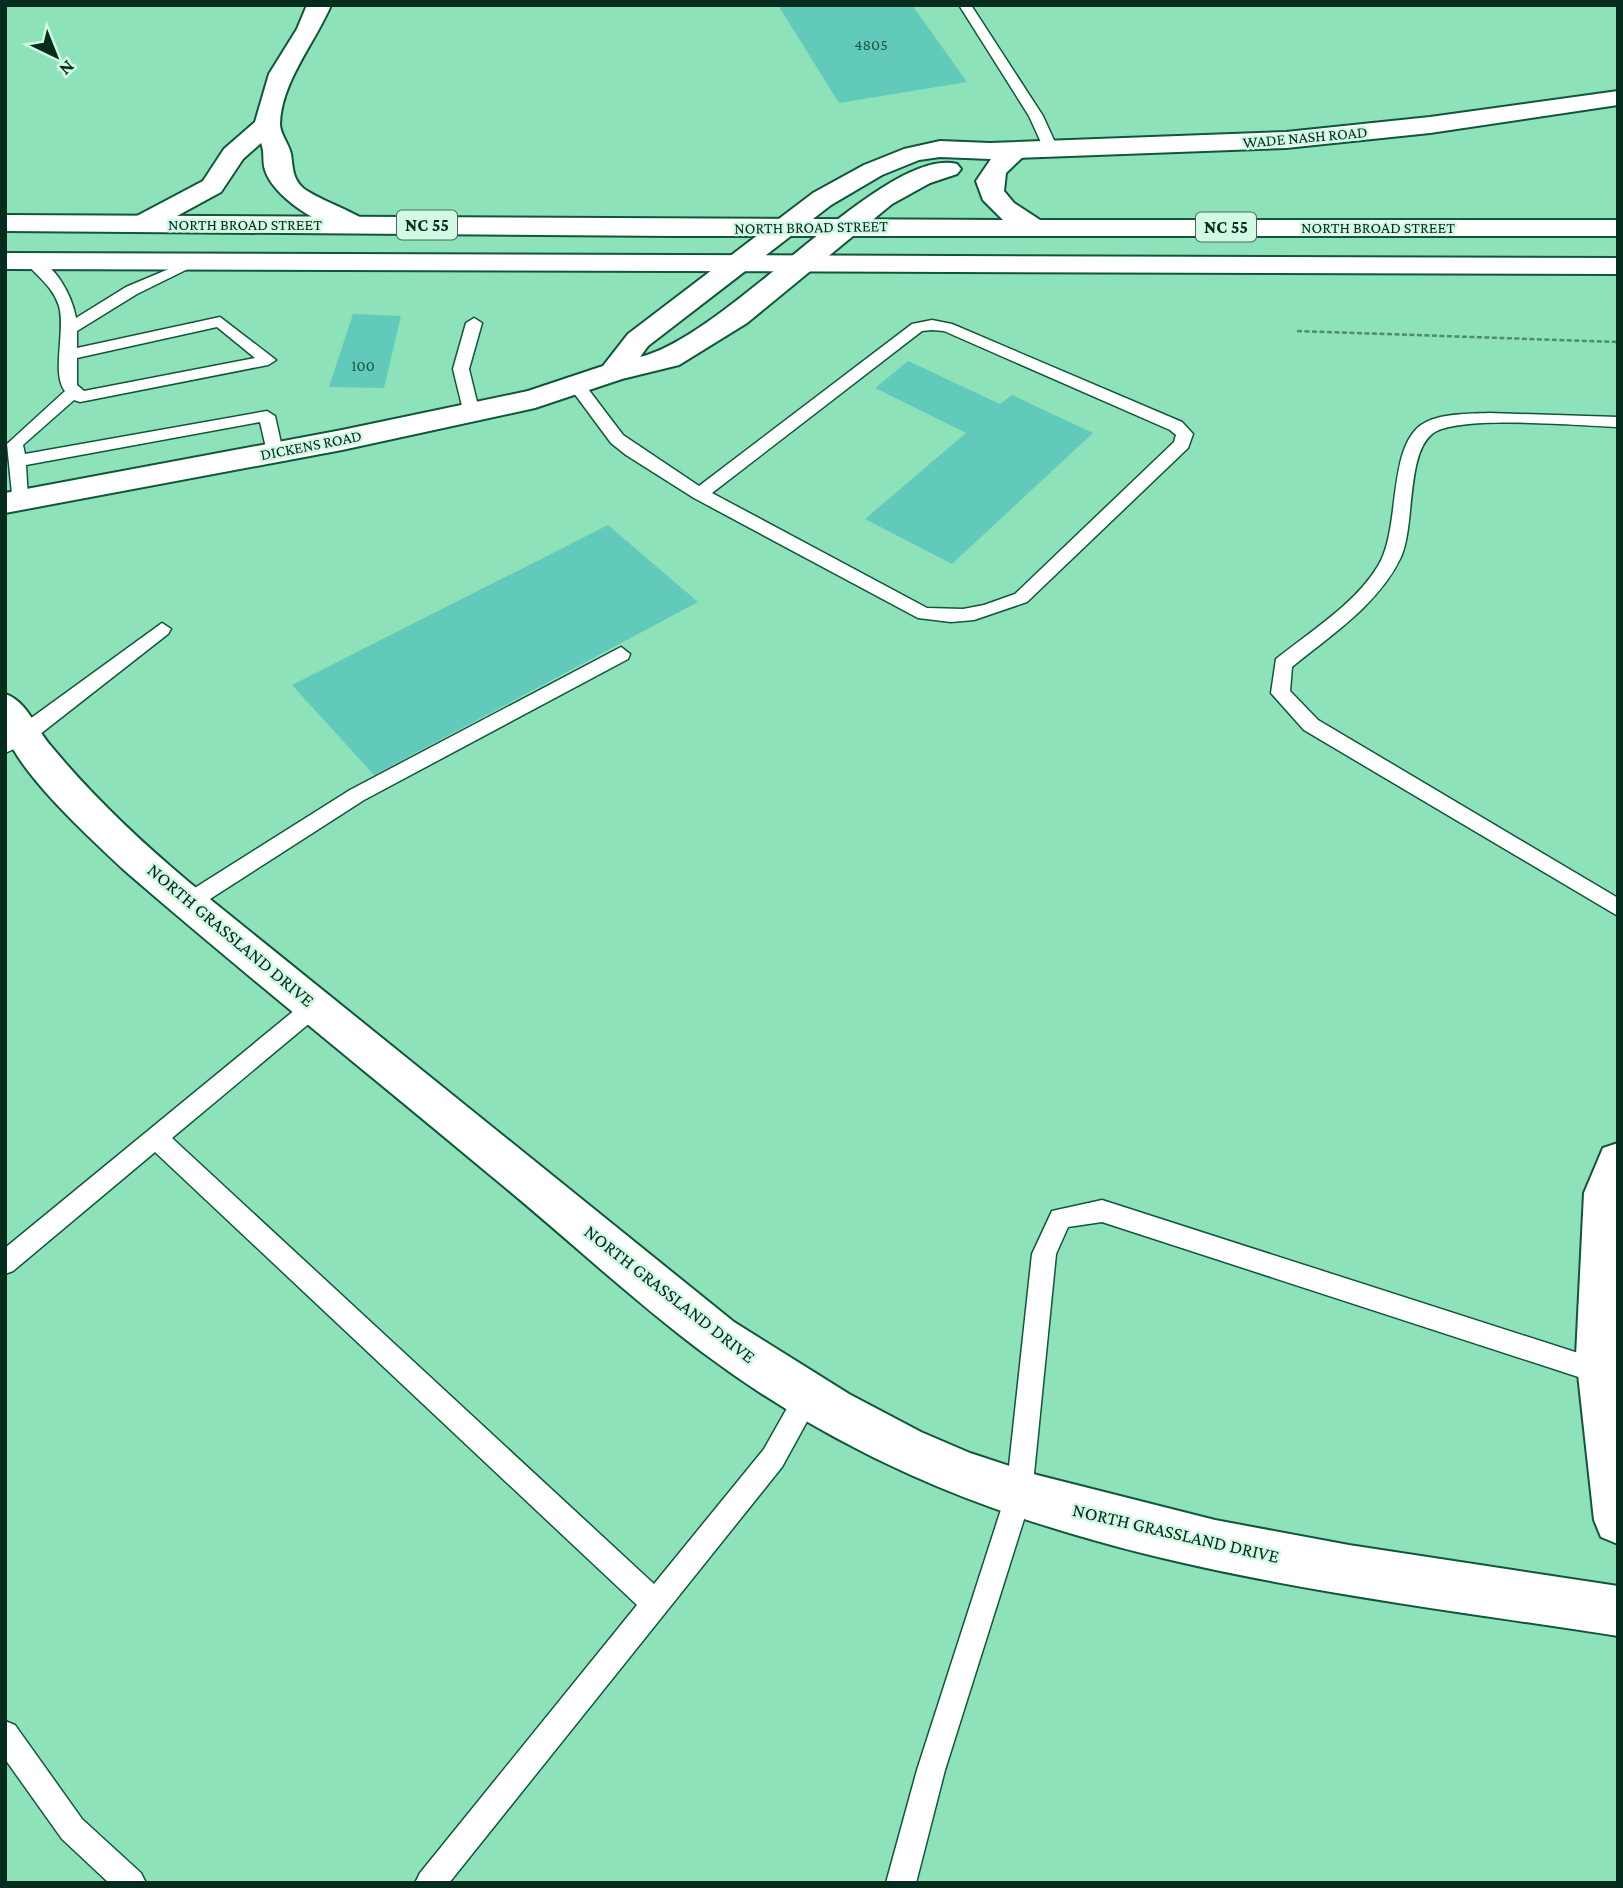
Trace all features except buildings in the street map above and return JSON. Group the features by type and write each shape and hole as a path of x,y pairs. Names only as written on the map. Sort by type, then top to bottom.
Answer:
{"main road":[{"path":"144,223 212,186 233,154 267,125 281,74 309,29 319,5"},
{"name":"WADE NASH ROAD","path":"785,227 839,189 892,161 940,149 990,151 1286,140 1430,125 1618,98"},
{"path":"267,125 278,153 278,170 292,192 325,213 355,225"},
{"path":"1017,150 992,170 988,182 991,195 1001,207 1031,226"},
{"name":"WADE NASH ROAD","path":"804,263 900,187 990,151"},
{"name":"NORTH BROAD STREET","path":"5,223 1618,228"},
{"path":"613,372 638,340 736,262 785,227"},
{"name":"NORTH BROAD STREET","path":"5,261 736,262 1617,268"},
{"name":"DICKENS ROAD","path":"12,501 275,452 535,399 613,372 668,359 737,317 804,263"},
{"name":"NORTH GRASSLAND DRIVE","path":"11,730 60,784 189,902 719,1337 808,1396 906,1449 1019,1494 1128,1525 1249,1553 1618,1611"},
{"path":"1618,1161 1605,1193 1599,1356 1618,1521"}],"lane":[{"path":"965,5 1036,116 1051,149"},
{"path":"33,262 51,276 65,301 72,328 66,355 69,386 80,397 268,360 220,322 66,355"},
{"path":"72,328 104,304 152,278 195,262"},
{"path":"471,410 461,369 474,323"},
{"path":"576,386 617,439 700,494 924,614 958,617 989,611 1021,598 1182,444 1185,434 1176,426 1062,376 947,327 932,325 916,327 700,494"},
{"path":"12,501 15,444 75,391"},
{"path":"16,461 267,416 275,452"},
{"path":"1618,422 1456,419 1427,428 1412,446 1393,556 1364,596 1283,664 1280,693 1311,725 1618,908"},
{"path":"11,730 162,629"},
{"path":"189,902 357,796 621,654"},
{"path":"5,1263 315,1006"},
{"path":"155,1137 655,1603"},
{"path":"901,1883 931,1770 1019,1494 1044,1254 1060,1218 1102,1211 1603,1373"},
{"path":"430,1883 773,1458 808,1396"},
{"path":"5,1735 72,1829 131,1883"}],"path":[{"path":"1297,331 1618,342"}]}
